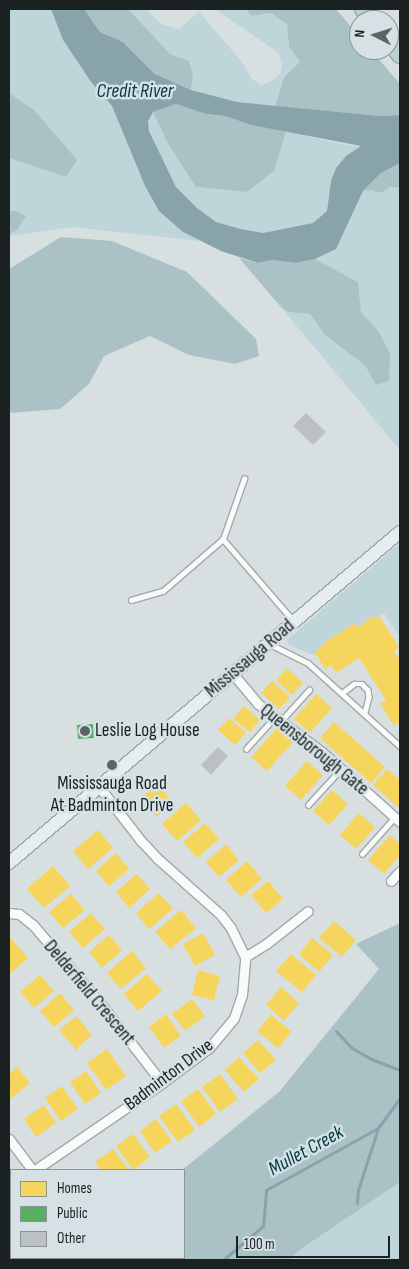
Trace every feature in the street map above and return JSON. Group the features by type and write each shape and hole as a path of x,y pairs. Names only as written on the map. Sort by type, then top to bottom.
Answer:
{"main road":[{"name":"Mississauga Road","path":"9,863 100,788 400,532"}],"street":[{"name":"Queensborough Gate","path":"233,674 251,698 341,769 398,819"},
{"path":"100,788 158,859 221,915 231,928 245,957 266,944 308,911"},
{"path":"391,882 400,870"},
{"name":"Delderfield Crescent","path":"9,913 19,914 32,925 101,1004 162,1083"},
{"name":"Badminton Drive","path":"35,1169 162,1083 209,1048 234,1018 242,995 245,957"},
{"path":"9,1139 33,1169"}],"lane":[{"path":"131,600 163,591 223,539 244,479"},
{"path":"223,539 294,622"},
{"path":"269,643 308,663 400,746"},
{"path":"342,692 354,684 362,684 368,690 369,697 365,713"},
{"path":"246,749 309,690"},
{"path":"308,805 341,769"},
{"path":"362,854 398,819"}],"shaded area":[{"path":"9,9 51,9 63,40 91,82 112,106 145,186 183,232 201,241 72,227 9,236 9,149 34,110 9,93"},
{"path":"84,9 128,9 170,54 189,61 193,75 191,90 155,74 123,42 100,32"},
{"path":"128,9 146,9 161,24 179,29 199,12 242,62 252,79 261,85 272,81 280,74 282,66 279,53 215,9 245,9 252,16 271,13 287,24 289,47 300,62 284,77 275,106 237,102 191,90 193,75 189,61 170,55"},
{"path":"245,9 336,9 349,24 349,60 380,60 400,84 399,115 380,116 275,106 284,77 300,62 289,47 287,24 271,13 252,16"},
{"path":"9,93 34,110 77,160 66,177 9,158"},
{"path":"176,104 206,114 225,116 251,125 286,131 274,171 247,192 196,187 168,144 153,112"},
{"path":"153,112 168,144 196,187 247,192 273,171 286,131 345,145 361,146 346,156 331,181 327,211 313,223 263,233 216,222 197,208 176,187 149,131 148,120"},
{"path":"400,163 400,187 390,187 381,193 371,190 363,191 381,173"},
{"path":"390,187 400,187 400,450 280,306 288,312 310,314 326,336 366,365 376,385 379,332 361,312 358,282 315,259 336,249 363,191 371,190 381,193"},
{"path":"9,211 17,211 26,216 17,230 9,234"},
{"path":"61,237 112,241 187,272 256,339 259,356 235,364 189,355 150,336 104,356 89,384 60,409 11,413 9,409 9,269"},
{"path":"239,258 258,263 272,260 296,263 315,259 358,282 361,312 379,332 390,354 389,381 376,385 365,365 326,336 310,314 288,312 280,306"},
{"path":"400,543 400,637 384,613 374,619 372,616 358,628 354,623 327,641 313,655 289,645 287,640"},
{"path":"400,923 400,1182 301,1249 289,1260 35,1260 185,1259 185,1169 183,1169 279,1092 379,969 356,944"},
{"path":"400,1182 400,1260 289,1260 301,1249"}],"water":[{"name":"Credit River","path":"51,9 84,9 100,32 123,42 155,74 191,90 237,102 380,116 400,115 400,163 381,173 363,191 336,249 315,259 296,263 272,260 258,263 221,251 183,232 159,211 145,186 112,106 91,82 63,40","holes":["176,104 206,114 225,116 251,125 361,146 346,156 336,168 331,181 327,211 313,223 263,233 241,229 216,222 197,208 176,187 149,131 148,121 153,112"]}],"building: Homes":[{"path":"372,616 374,619 379,616 399,647 394,651 398,658 400,657 400,722 394,726 380,703 386,700 359,658 336,673 331,665 325,669 315,653 327,641 355,623 358,628"},
{"path":"287,668 303,683 292,695 276,680"},
{"path":"272,681 290,697 279,709 261,693"},
{"path":"316,694 332,708 310,733 294,719"},
{"path":"244,706 260,720 250,732 233,719"},
{"path":"229,718 246,733 235,745 218,730"},
{"path":"334,722 385,767 371,783 320,738"},
{"path":"278,727 294,741 267,771 251,757"},
{"path":"307,761 323,775 301,800 285,786"},
{"path":"387,769 400,780 400,809 373,785"},
{"path":"157,784 174,803 157,817 141,798"},
{"path":"332,790 348,804 329,825 313,811"},
{"path":"186,803 201,820 177,841 162,824"},
{"path":"359,813 375,827 356,849 340,835"},
{"path":"205,823 219,839 197,858 183,842"},
{"path":"98,830 113,848 88,869 73,851"},
{"path":"390,835 400,844 400,855 384,874 368,860"},
{"path":"226,844 239,860 219,877 206,862"},
{"path":"116,853 129,869 109,886 96,871"},
{"path":"247,861 262,879 241,897 226,880"},
{"path":"53,866 70,886 44,908 27,889"},
{"path":"137,874 150,889 129,908 116,892"},
{"path":"268,881 283,899 266,913 251,895"},
{"path":"159,893 173,909 149,929 136,913"},
{"path":"71,894 85,910 63,928 49,912"},
{"path":"181,910 196,928 170,949 155,932"},
{"path":"91,913 105,929 83,948 69,932"},
{"path":"334,921 356,940 342,957 319,938"},
{"path":"203,933 215,955 195,966 183,944"},
{"path":"109,935 122,950 102,968 89,952"},
{"path":"9,936 28,958 11,973 9,970"},
{"path":"312,938 333,955 319,972 299,954"},
{"path":"132,951 146,968 121,989 107,973"},
{"path":"291,954 316,975 302,992 276,971"},
{"path":"198,970 220,976 214,1000 192,995"},
{"path":"147,974 162,991 138,1011 124,994"},
{"path":"40,975 54,991 34,1008 20,992"},
{"path":"281,987 299,1003 284,1021 266,1005"},
{"path":"60,993 74,1010 54,1027 40,1011"},
{"path":"192,999 205,1016 185,1031 172,1014"},
{"path":"166,1014 181,1036 164,1048 149,1027"},
{"path":"271,1015 292,1032 278,1048 257,1031"},
{"path":"76,1016 92,1035 76,1050 59,1030"},
{"path":"258,1040 276,1060 260,1073 243,1053"},
{"path":"107,1049 126,1076 106,1090 87,1063"},
{"path":"239,1057 259,1079 244,1092 225,1070"},
{"path":"17,1067 30,1083 9,1100 9,1074"},
{"path":"86,1071 101,1093 85,1104 70,1082"},
{"path":"220,1074 238,1099 220,1112 202,1087"},
{"path":"62,1086 78,1109 61,1121 45,1098"},
{"path":"198,1089 216,1114 199,1127 181,1101"},
{"path":"176,1104 195,1130 178,1142 159,1116"},
{"path":"44,1105 56,1123 36,1137 24,1119"},
{"path":"156,1119 172,1141 155,1153 140,1131"},
{"path":"133,1134 150,1157 132,1169 116,1146"},
{"path":"113,1149 128,1169 100,1169 95,1162"}],"building: Public":[{"name":"Leslie Log House","path":"93,724 94,738 78,739 77,725"}],"building: Other":[{"path":"306,413 326,432 313,445 293,426"},
{"path":"218,747 228,756 211,775 201,765"}],"waterway":[{"path":"336,1031 352,1048 371,1059 400,1070"},
{"name":"Mullet Creek","path":"223,1260 263,1226 266,1190 378,1128 400,1098"},
{"path":"357,1203 358,1190 378,1128"}],"place":[{"name":"Leslie Log House","path":"85,731"},
{"name":"Mississauga Road At Badminton Drive","path":"112,765"}]}
